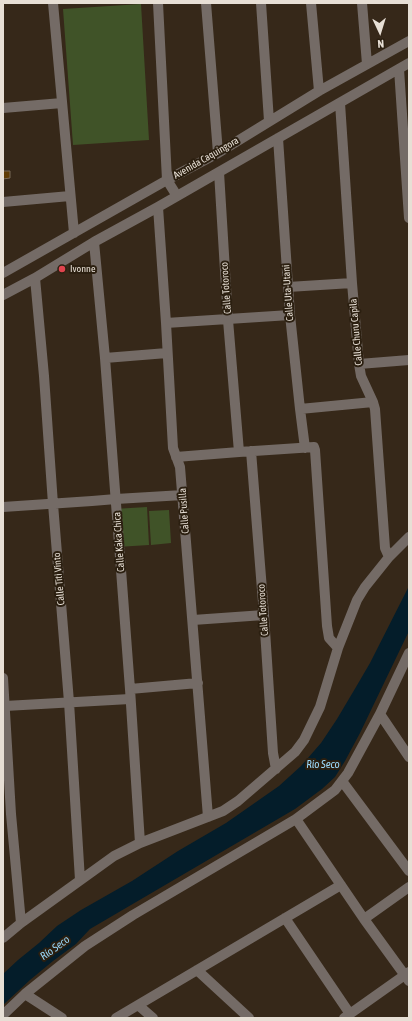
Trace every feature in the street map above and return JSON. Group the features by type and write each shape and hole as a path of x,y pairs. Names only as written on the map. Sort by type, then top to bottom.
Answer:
{"street":[{"path":"53,3 74,233"},
{"path":"158,3 167,180 177,196"},
{"path":"206,3 218,153"},
{"path":"261,3 269,121"},
{"path":"311,3 319,91"},
{"path":"362,3 367,64"},
{"name":"Avenida Caquingora","path":"3,273 167,180 218,153 319,91 409,41"},
{"name":"Avenida Caquingora","path":"3,295 409,63"},
{"path":"399,69 409,218"},
{"path":"3,108 62,103"},
{"name":"Calle Churu Capila","path":"340,103 358,364 361,376 373,402 376,417 385,548 389,557"},
{"name":"Calle Uta-Utani","path":"278,138 290,315 300,409 310,447 315,450 327,626 329,638 338,648"},
{"name":"Calle Totoroco","path":"219,172 238,452"},
{"path":"3,202 70,196"},
{"name":"Calle Pusilla","path":"158,207 173,448 180,467 208,816"},
{"name":"Calle Kaka Chica","path":"94,242 116,499 140,843"},
{"name":"Calle Titi Vinto","path":"35,278 69,702 80,880"},
{"path":"288,287 352,282"},
{"path":"166,323 290,315"},
{"path":"105,358 167,353"},
{"path":"358,364 409,360"},
{"path":"300,409 373,402"},
{"path":"176,457 310,447"},
{"name":"Calle Totoroco","path":"251,451 273,753 276,769"},
{"path":"3,507 182,495"},
{"path":"3,938 21,923 114,856 140,843 223,811 238,801 294,752 304,740 320,707 338,648 357,600 365,587 389,557 409,537"},
{"path":"193,620 264,615"},
{"path":"3,1015 25,994 85,946 133,915 296,819 335,790 348,773 380,714 409,653"},
{"path":"3,678 11,814 21,923"},
{"path":"5,706 69,702 198,683"},
{"path":"380,714 409,757"},
{"path":"342,781 409,871"},
{"path":"285,918 347,1016 408,976 364,919 296,819"},
{"path":"116,1018 341,885"},
{"path":"364,919 409,887"},
{"path":"197,970 249,1018"},
{"path":"25,994 62,1018"},
{"path":"138,1005 153,1018"}],"green space":[{"path":"141,4 149,140 73,145 63,9"},
{"path":"147,507 149,545 117,547 114,509"},
{"path":"169,510 171,543 151,545 149,511"}],"water":[{"name":"Río Seco","path":"409,586 409,631 360,733 335,777 322,789 295,809 90,929 76,944 30,980 3,1005 3,974 57,926 226,823 279,786 301,766 321,743 337,719 370,663"}],"building":[{"path":"3,171 10,171 10,178 3,179"}],"place":[{"name":"Ivonne","path":"62,269"}]}
